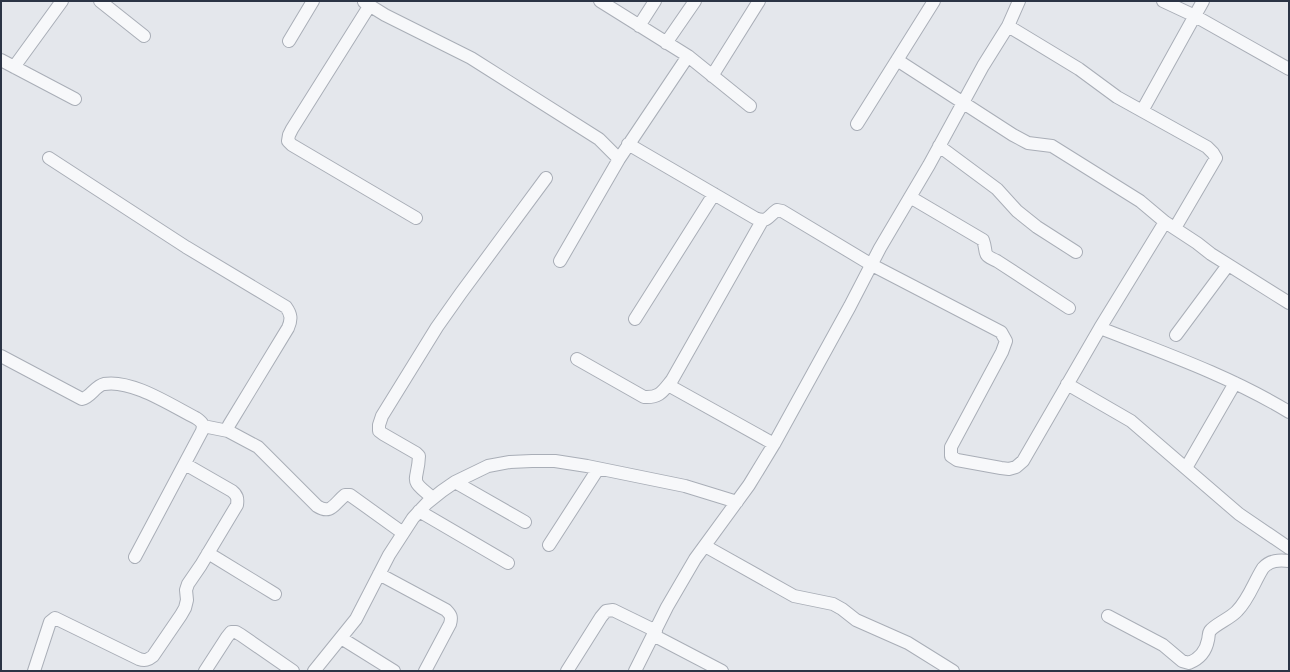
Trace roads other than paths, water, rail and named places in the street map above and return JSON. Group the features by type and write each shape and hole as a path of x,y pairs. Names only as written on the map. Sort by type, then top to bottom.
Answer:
{"street":[{"path":"14,67 62,1"},
{"path":"100,1 144,36"},
{"path":"289,41 312,1"},
{"path":"600,1 688,56 750,106"},
{"path":"639,26 655,1"},
{"path":"666,43 695,1"},
{"path":"712,76 759,1"},
{"path":"858,124 934,1"},
{"path":"635,671 654,633 686,576 705,546 753,478 774,444 880,248 986,61 1008,26 1019,1"},
{"path":"1163,1 1195,16 1289,70"},
{"path":"1142,111 1203,1"},
{"path":"416,218 288,141 292,129 366,3 385,15 471,58 599,139 619,159"},
{"path":"628,144 755,218 762,220 768,219 777,210 782,211 872,265 1001,332 1006,341 1002,352 951,447 951,456 957,460 1001,468 1009,469 1016,467 1023,461 1100,328 1216,158 1208,147 1117,97 1079,69 1008,26"},
{"path":"560,261 628,144 688,56"},
{"path":"1,60 75,99"},
{"path":"897,60 1013,135 1028,143 1052,146 1140,201 1170,225 1211,254 1289,303"},
{"path":"939,146 997,189 1017,211 1037,227 1076,252"},
{"path":"49,158 186,247 286,307 290,313 291,320 288,328 228,426 228,431"},
{"path":"433,498 416,483 415,477 419,456 379,431 379,424 382,416 441,321 546,178"},
{"path":"635,319 714,194"},
{"path":"910,197 983,240 985,252 988,257 997,261 1069,308"},
{"path":"577,359 644,397 652,398 661,393 672,380 762,220"},
{"path":"1176,335 1228,265"},
{"path":"1100,328 1212,372 1267,398 1289,412"},
{"path":"1,356 82,399 87,398 104,384 126,385 145,392 202,422 202,431 135,557"},
{"path":"1186,468 1235,383"},
{"path":"1067,384 1131,421 1239,514 1289,548"},
{"path":"668,385 774,444"},
{"path":"203,426 228,431 258,447 317,506 323,510 328,510 345,495 350,495 403,533"},
{"path":"314,671 356,619 389,555 413,518 433,498 455,482 488,466 510,462 555,462 685,486 737,502"},
{"path":"34,671 50,622 55,618 139,659 149,659 153,656 182,615 187,600 186,590 188,584 238,505 236,494 185,464"},
{"path":"550,545 598,469"},
{"path":"455,482 525,522"},
{"path":"419,512 508,563"},
{"path":"705,546 794,596 833,604 856,620 908,643 953,671"},
{"path":"208,553 275,594"},
{"path":"1108,616 1163,645 1191,667 1207,646 1211,630 1230,617 1244,603 1267,563 1273,561 1289,561"},
{"path":"379,574 451,614 452,619 450,624 425,671"},
{"path":"567,671 601,617 606,612 613,610 722,671"},
{"path":"205,671 227,636 231,632 236,632 293,671"},
{"path":"340,638 394,671"}]}
